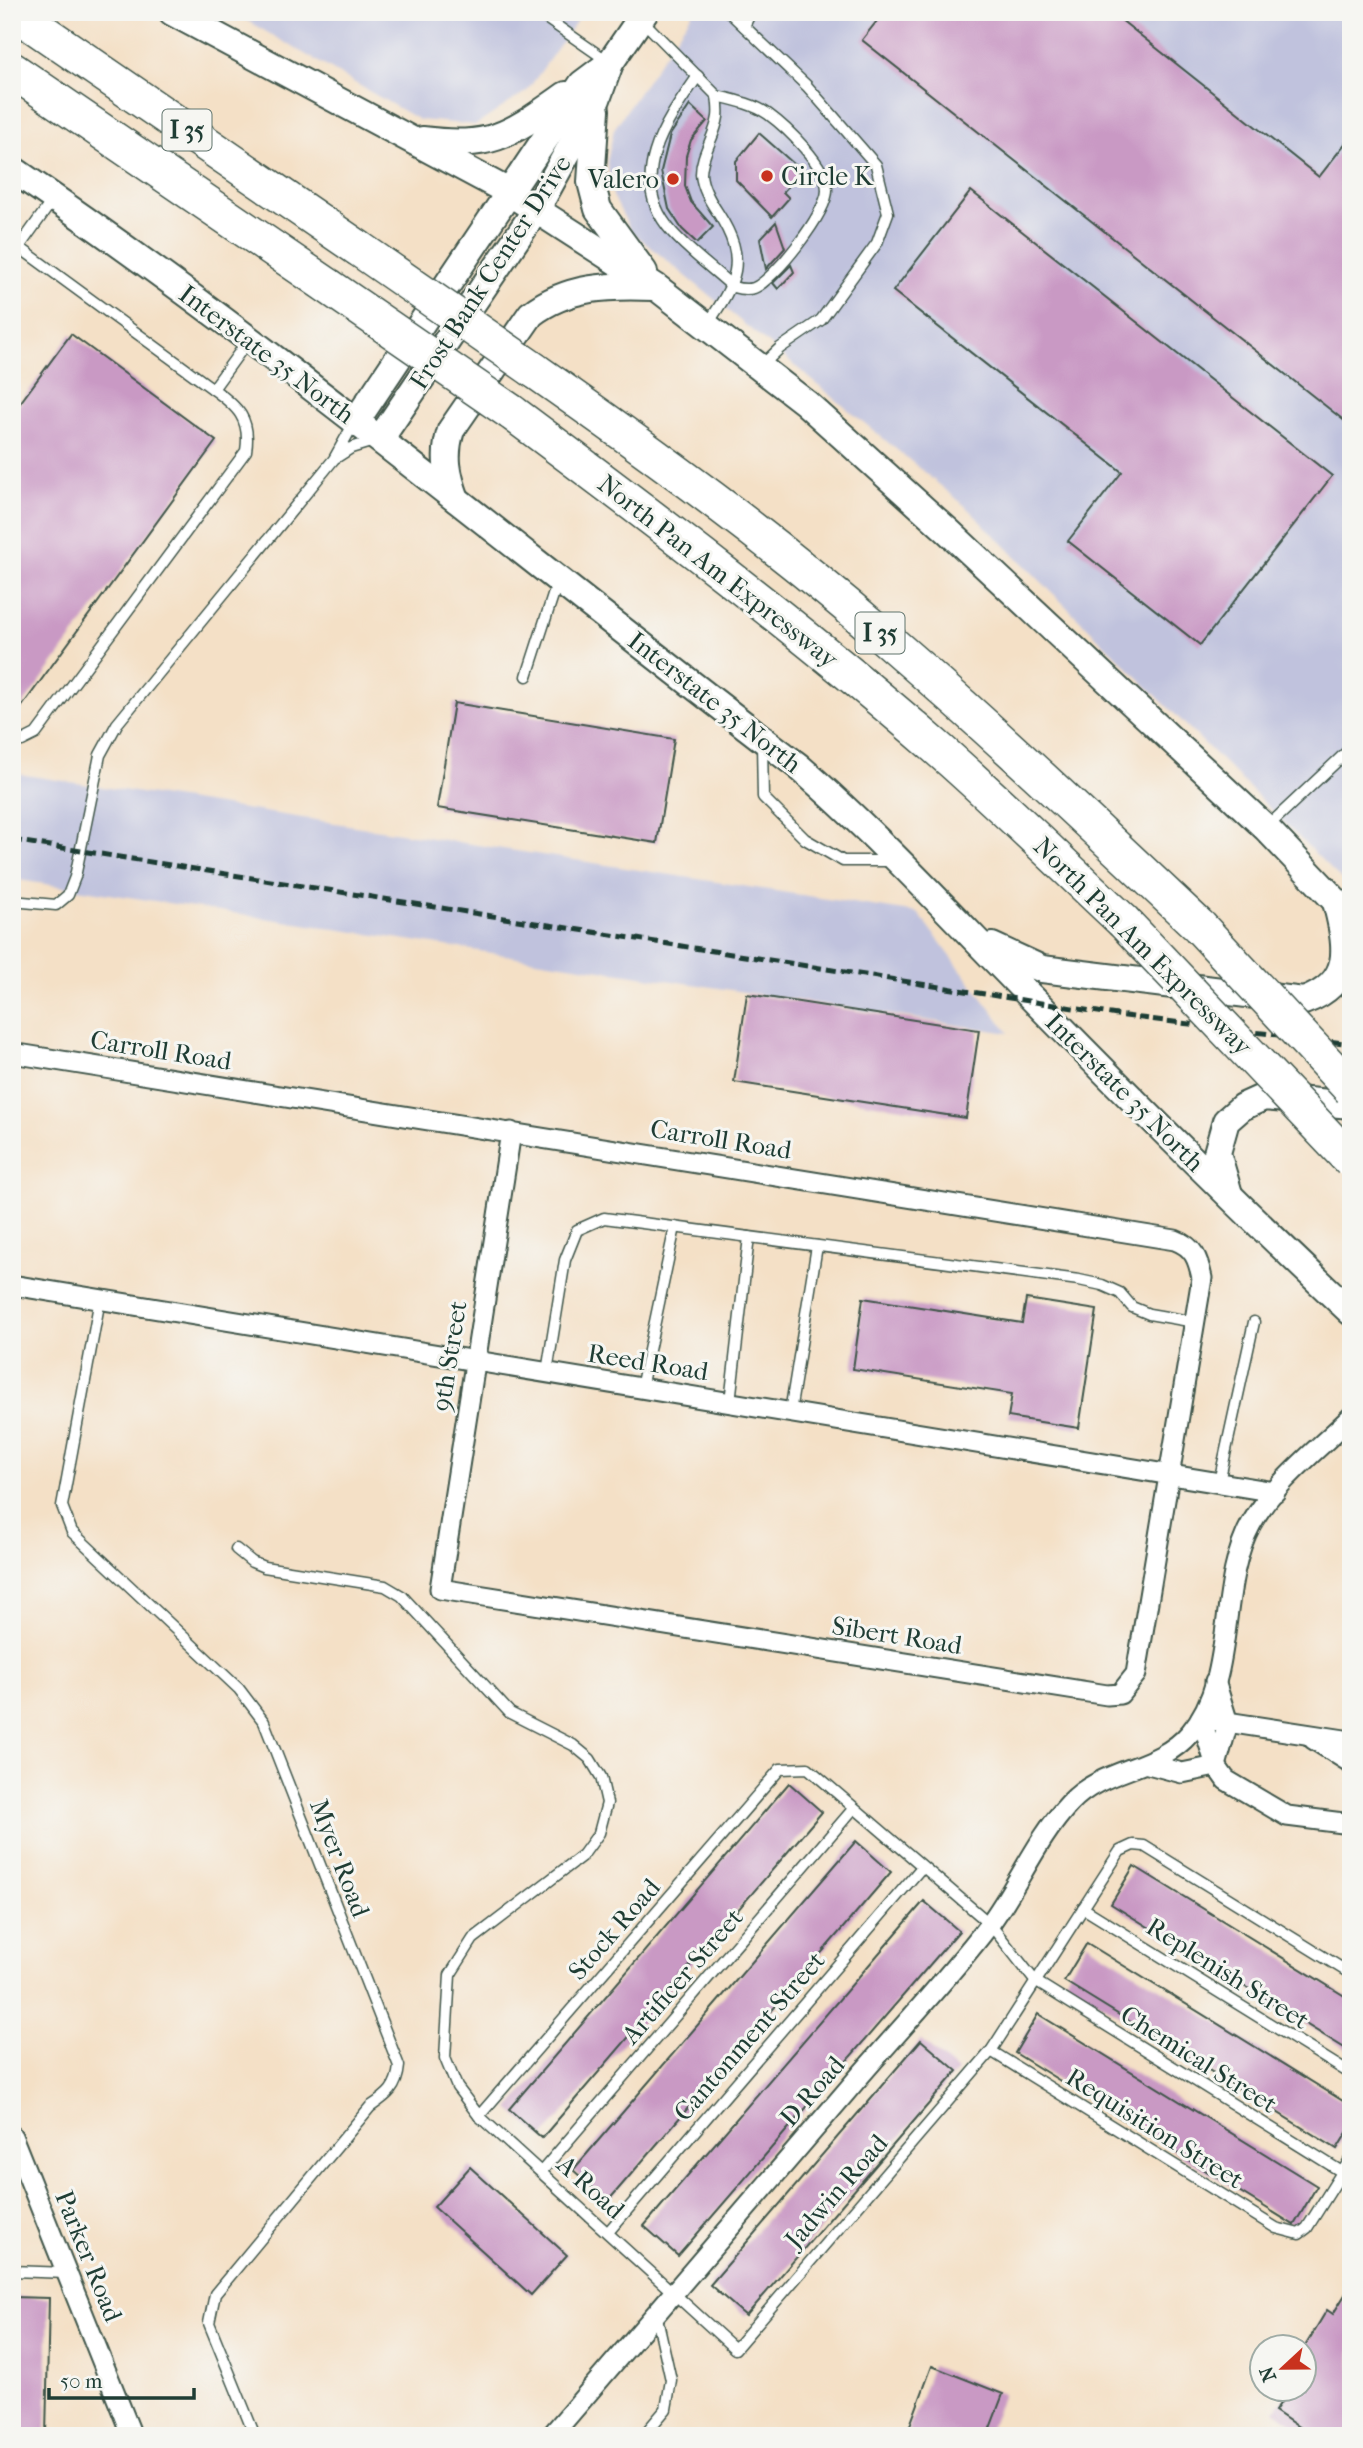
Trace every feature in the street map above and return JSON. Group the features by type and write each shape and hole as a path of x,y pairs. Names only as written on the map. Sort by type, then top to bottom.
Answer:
{"highway":[{"name":"North Pan Am Expressway","path":"14,12 638,443 883,636 1062,796 1200,927 1351,1089"},
{"name":"North Pan Am Expressway","path":"12,70 511,412 692,548 853,677 938,748 1123,921 1351,1161"}],"main road":[{"path":"172,12 507,191 656,287 806,403 939,523 1266,828 1343,910 1345,956 1339,977 1324,994 1304,1001 1042,969 972,935"},
{"name":"Frost Bank Center Drive","path":"356,421 507,191 589,92 643,16"},
{"path":"406,138 458,145 485,142 589,92 591,182 598,209 656,287"},
{"name":"Frost Bank Center Drive","path":"380,439 536,211 589,92"},
{"name":"Interstate 35 North","path":"12,169 54,197 380,439 833,797 1230,1196 1351,1312"},
{"path":"456,499 446,463 445,446 451,430 531,314 546,302 583,290 656,287"},
{"path":"1230,1196 1217,1153 1226,1121 1242,1107 1264,1097 1351,1105"}],"street":[{"name":"Carroll Road","path":"12,1053 1187,1244 1198,1259 1202,1278 1170,1474"},
{"name":"9th Street","path":"440,1589 511,1132"},
{"name":"Reed Road","path":"12,1285 1275,1492"},
{"path":"989,1924 1056,1820 1072,1800 1092,1784 1115,1773 1148,1764 1187,1736 1201,1718 1215,1681 1234,1575 1250,1525 1275,1492 1351,1417"},
{"name":"Sibert Road","path":"440,1589 1107,1695 1120,1694 1136,1674 1170,1474"},
{"path":"1215,1681 1228,1723 1216,1766"},
{"path":"1201,1718 1351,1741"},
{"path":"1201,1718 1216,1766 1226,1780 1287,1816 1351,1824"},
{"path":"1308,1735 1351,1763"},
{"path":"1148,1764 1182,1773 1216,1766"},
{"name":"D Road","path":"674,2292 989,1924"},
{"name":"Parker Road","path":"12,2136 132,2436"},
{"path":"551,2436 674,2292"}],"lane":[{"path":"537,12 610,63"},
{"path":"729,12 807,86 876,164 888,213 877,243 821,320 779,348 760,367"},
{"path":"744,26 751,12"},
{"path":"643,16 717,96 768,114 804,147 819,169 827,188 823,209 811,229 764,281 745,290 733,287 673,233 660,217 653,196 651,171 655,146 666,121 698,76"},
{"path":"706,326 733,287 737,273 730,236 711,202 701,175 702,162 718,117 717,96"},
{"path":"12,740 22,741 36,734 246,451 249,433 232,402 14,248 54,197"},
{"path":"213,389 248,340"},
{"path":"12,901 56,905 68,895 75,877 100,755 117,724 334,459 356,421"},
{"path":"334,459 351,448 380,439"},
{"path":"527,676 558,579"},
{"path":"762,739 763,797 805,839 843,861 898,861"},
{"path":"1266,828 1351,748"},
{"path":"547,1373 565,1260 577,1230 604,1217 1102,1285 1120,1293 1132,1307 1149,1314 1195,1322"},
{"path":"640,1388 675,1227"},
{"path":"730,1402 749,1237"},
{"path":"790,1412 817,1246"},
{"name":"Myer Road","path":"100,1299 62,1506 65,1517 72,1532 239,1689 264,1722 399,2066 398,2081 390,2094 370,2107 215,2294 209,2323 255,2436"},
{"path":"1219,1482 1254,1322"},
{"name":"A Road","path":"236,1549 252,1562 264,1567 385,1586 402,1596 510,1713 573,1745 590,1759 601,1777 607,1803 599,1833 583,1855 473,1940 450,1975 445,2058 457,2087 479,2116 674,2292"},
{"name":"Chemical Street","path":"780,1769 808,1768 989,1924 1035,1981 1342,2172"},
{"name":"Stock Road","path":"479,2116 780,1769"},
{"name":"Artificer Street","path":"542,2171 854,1808"},
{"name":"Jadwin Road","path":"674,2292 735,2348 991,2051 1120,1851 1133,1845 1144,1846 1351,1974"},
{"name":"Cantonment Street","path":"609,2231 922,1867"},
{"name":"Replenish Street","path":"1083,1908 1351,2074"},
{"name":"Requisition Street","path":"991,2051 1276,2228 1299,2234 1307,2228 1342,2172"},
{"path":"1342,2172 1351,2158"},
{"path":"12,2271 68,2273"},
{"path":"643,2436 666,2409 671,2380 656,2313"}],"shaded area":[{"path":"232,12 583,12 527,91 476,125 419,120"},
{"path":"693,12 1351,12 1351,889 964,505 631,231 613,196 607,162 614,129"},
{"path":"12,773 918,913 1009,1033 12,879"}],"building":[{"path":"884,12 1111,12 1319,177 1351,136 1351,426 862,40"},
{"name":"Valero","path":"690,105 707,121 691,140 686,156 685,186 691,202 713,227 697,243 682,229 669,209 661,171 670,135"},
{"name":"Circle K","path":"759,133 802,171 783,192 789,198 772,217 736,180 736,161"},
{"path":"971,191 1332,476 1200,645 1068,541 1122,472 893,291"},
{"path":"776,222 785,248 766,269 760,239"},
{"path":"791,265 794,272 778,289 773,283"},
{"path":"71,334 216,441 12,720 12,414"},
{"path":"454,703 674,739 657,843 437,808"},
{"path":"747,994 979,1030 966,1118 734,1082"},
{"path":"863,1298 1022,1323 1026,1299 1097,1310 1079,1428 1008,1417 1012,1394 853,1369"},
{"path":"789,1783 822,1812 542,2138 509,2109"},
{"path":"856,1841 891,1872 608,2201 573,2170"},
{"path":"1134,1866 1351,2000 1351,2052 1111,1904"},
{"path":"924,1901 959,1931 678,2256 644,2226"},
{"path":"1087,1943 1351,2106 1351,2126 1337,2149 1064,1981"},
{"path":"1038,2014 1317,2186 1294,2225 1015,2053"},
{"path":"921,2040 957,2071 746,2316 710,2285"},
{"path":"470,2167 567,2255 531,2295 434,2207"},
{"path":"1351,2285 1351,2436 1312,2436 1275,2411 1281,2402 1318,2402 1318,2332 1314,2332 1327,2310 1333,2314"},
{"path":"12,2297 49,2298 46,2436 12,2436"},
{"path":"932,2366 1003,2394 987,2436 906,2436"}],"railway":[{"path":"12,840 1117,1015 1351,1044"}],"place":[{"name":"Circle K","path":"767,176"},
{"name":"Valero","path":"673,179"}]}
